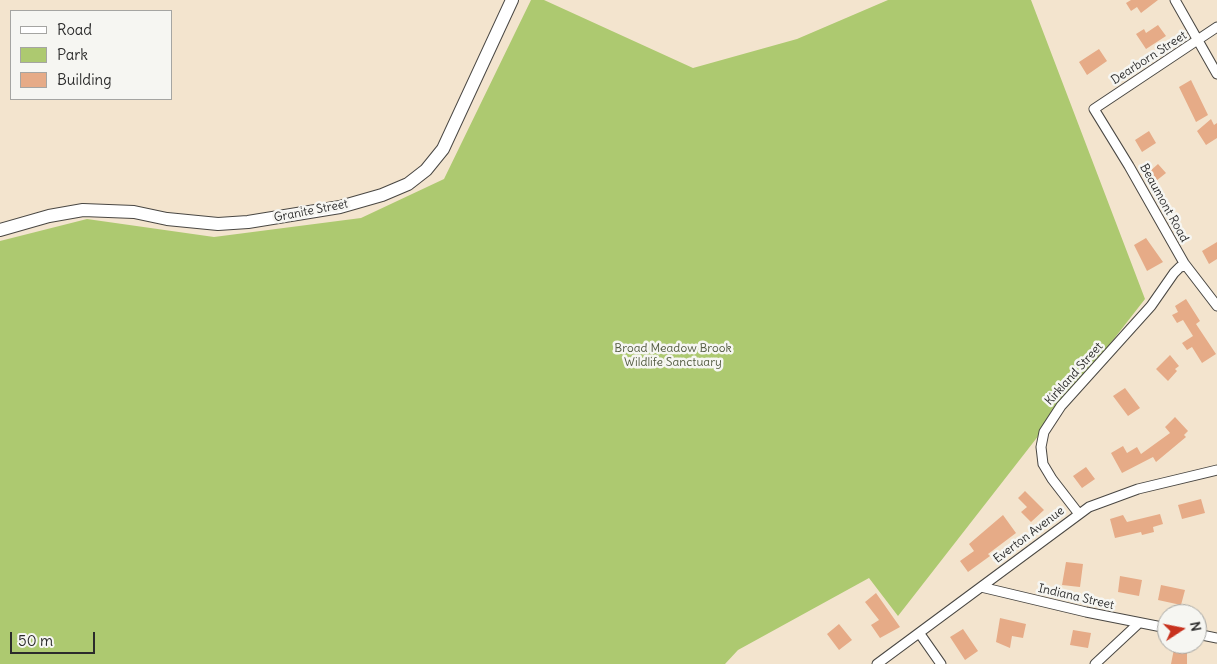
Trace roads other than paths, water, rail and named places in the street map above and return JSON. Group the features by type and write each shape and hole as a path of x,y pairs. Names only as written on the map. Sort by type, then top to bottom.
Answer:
{"street":[{"name":"Granite Street","path":"0,230 49,216 83,210 134,212 167,220 218,224 248,222 340,207 382,195 408,184 426,170 443,148 512,0"},
{"path":"1175,0 1217,74"},
{"name":"Dearborn Street","path":"1094,109 1217,27"},
{"name":"Beaumont Road","path":"1094,109 1186,266 1217,306"},
{"name":"Kirkland Street","path":"1079,514 1043,464 1041,447 1044,432 1061,406 1151,306 1174,273 1180,267 1186,266"},
{"name":"Everton Avenue","path":"877,664 920,634 1079,514 1104,500 1138,489 1217,470"},
{"name":"Indiana Street","path":"981,587 1157,626"},
{"path":"1095,664 1139,623"},
{"path":"920,634 941,664"}],"park label":[{"name":"Broad Meadow Brook Wildlife Sanctuary","path":"673,356"}]}
